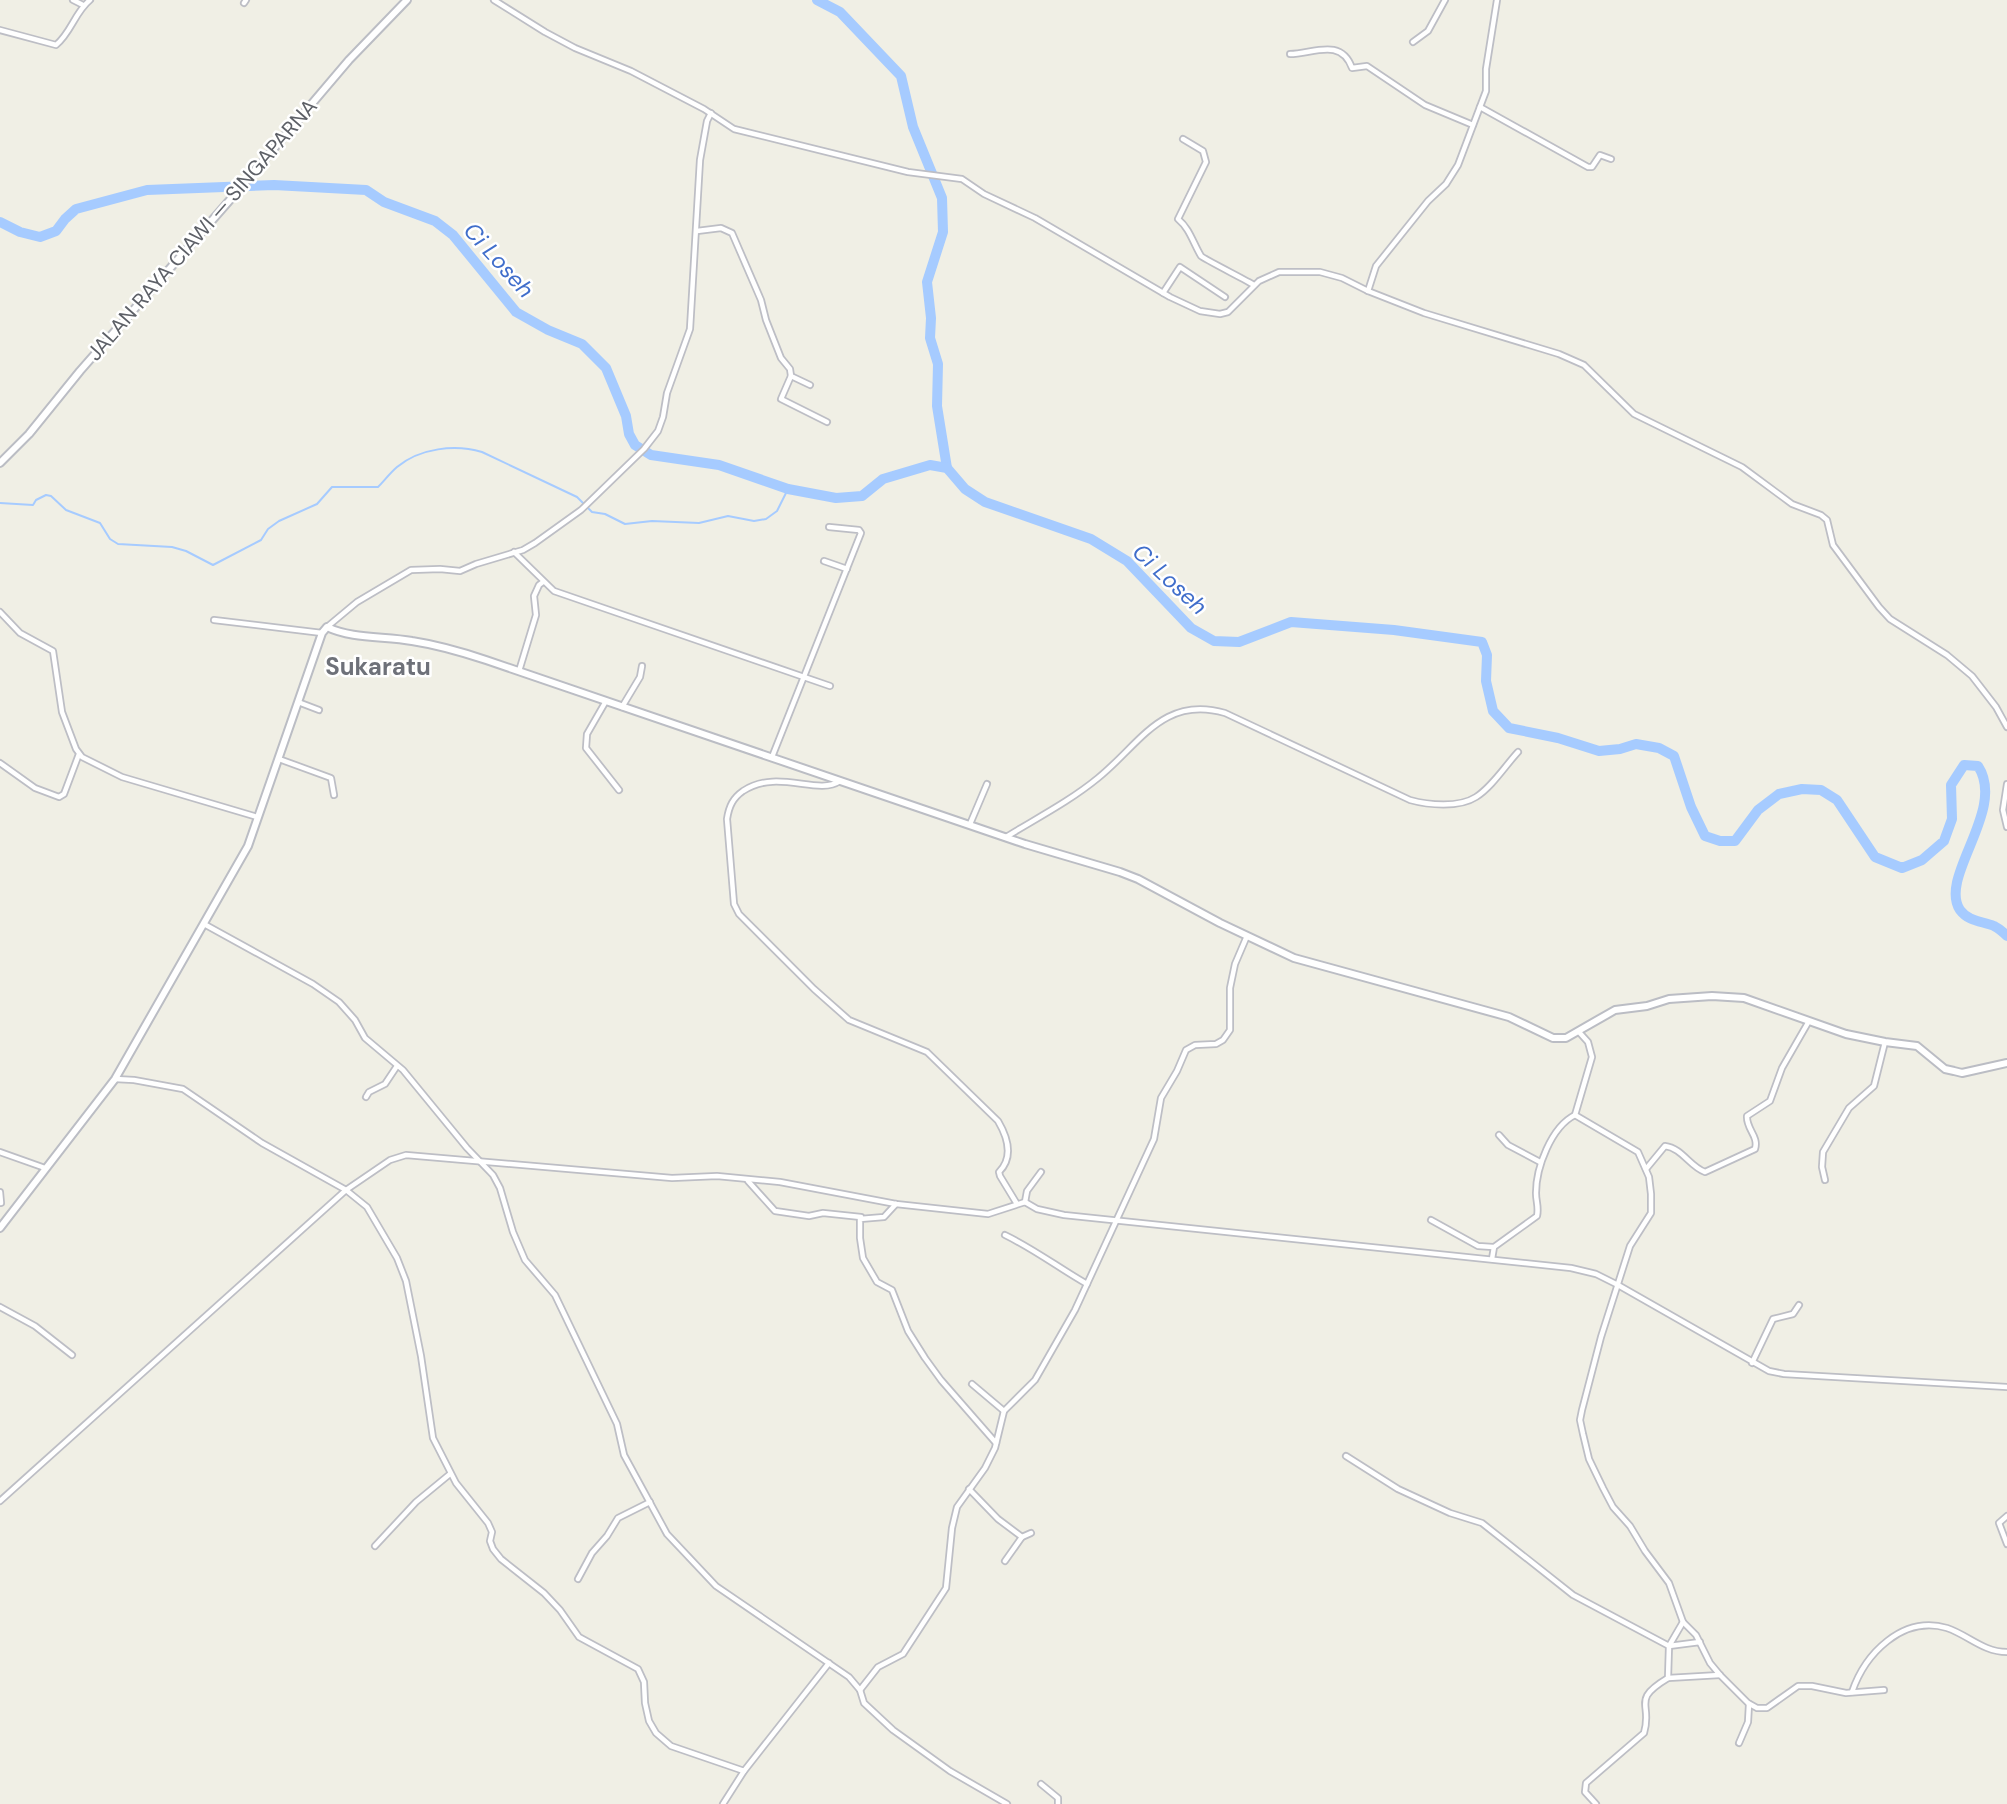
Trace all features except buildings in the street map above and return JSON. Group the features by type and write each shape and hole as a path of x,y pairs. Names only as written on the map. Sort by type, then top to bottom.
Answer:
{"street":[{"path":"73,0 83,5"},
{"path":"0,30 56,45 63,40 83,5 90,0"},
{"name":"JALAN RAYA CIAWI — SINGAPARNA","path":"0,463 29,434 349,60 407,0"},
{"path":"494,0 545,32 575,48 631,71 711,113 734,129 908,172 962,179 984,194 1035,218 1163,293 1199,311 1220,314 1232,309 1259,281 1279,272 1320,272 1342,278 1424,313 1559,354 1584,365 1634,414 1742,467 1793,504 1827,520 1833,545 1879,607 1890,619 1947,655 1972,676 1996,707 2007,727"},
{"path":"1413,42 1428,31 1445,0"},
{"path":"1368,291 1376,266 1428,201 1446,184 1458,165 1486,91 1486,69 1497,0"},
{"path":"1290,54 1323,49 1338,52 1348,58 1352,68 1367,66 1425,105 1473,125"},
{"path":"1480,107 1588,167 1592,167 1600,155 1611,159"},
{"path":"0,1228 114,1079 248,846 322,633 357,602 411,570 460,571 535,543 581,510 644,449 658,431 667,393 691,329 700,160 706,121 711,113"},
{"path":"1182,139 1202,150 1206,162 1178,219 1189,231 1202,258 1254,285"},
{"path":"697,231 721,228 732,233 761,300 781,358 790,369 792,376 781,399 827,422"},
{"path":"1163,293 1180,267 1225,297"},
{"path":"792,376 810,386"},
{"path":"772,757 861,531 829,527"},
{"path":"514,552 543,582 563,595 830,686"},
{"path":"824,561 847,569"},
{"path":"519,671 536,615 534,596 543,582"},
{"path":"0,612 20,633 53,651 62,712 79,754 100,768 122,777 257,817"},
{"path":"214,620 322,633"},
{"path":"327,627 342,633 448,648 519,671 1005,837 1138,879 1294,958 1509,1017 1553,1038 1566,1038 1615,1010 1689,997 1744,998 1846,1034 1917,1046 1945,1069 1962,1073 2007,1063"},
{"path":"622,707 640,677 642,666"},
{"path":"606,701 587,734 586,748 619,790"},
{"path":"297,702 319,710"},
{"path":"1005,837 1098,779 1136,741 1168,716 1191,709 1202,708 1225,713 1410,800 1427,804 1476,798 1518,752"},
{"path":"0,763 35,788 59,797 64,794 79,754"},
{"path":"279,759 331,778 334,795"},
{"path":"841,780 829,786 770,781 738,795 729,806 727,819 734,904 739,914 849,1020 927,1052 998,1121 1006,1135 1009,1148 1005,1166 999,1172 1017,1204"},
{"path":"970,824 987,784"},
{"path":"2007,784 2003,810 2007,827"},
{"path":"204,924 331,996 355,1020 365,1038 397,1066 493,1175 525,1260 555,1295 617,1424 624,1455 667,1534 716,1586 853,1681 860,1690 864,1703 893,1730 950,1771 1007,1804"},
{"path":"860,1690 878,1667 903,1654 946,1588 957,1507 985,1468 996,1443 1004,1411 1035,1380 1075,1310 1154,1139 1161,1098 1183,1055 1195,1045 1216,1044 1223,1040 1230,1030 1230,988 1235,964 1247,936"},
{"path":"1646,1168 1665,1146 1675,1149 1705,1172 1755,1149 1757,1139 1746,1121 1746,1116 1770,1101 1782,1068 1809,1021"},
{"path":"1431,1220 1478,1246 1494,1247 1537,1216 1539,1204 1536,1196 1540,1162 1563,1123 1575,1115 1592,1057 1588,1042 1579,1032"},
{"path":"1825,1180 1823,1152 1849,1108 1874,1086 1885,1042"},
{"path":"366,1097 371,1091 385,1084 397,1066"},
{"path":"114,1079 134,1080 183,1090 262,1143 346,1190 367,1207 397,1258 406,1281 433,1438 450,1474 488,1523 492,1532 490,1541 496,1554 544,1593 579,1637 638,1669 644,1682 646,1712 656,1733 671,1746 744,1771"},
{"path":"1575,1115 1633,1148 1646,1168 1651,1194 1651,1213 1630,1245 1604,1325 1580,1420 1590,1459 1613,1507 1630,1526 1669,1583 1683,1622 1694,1632 1710,1663 1748,1703 1762,1709 1767,1708 1792,1688 1801,1685 1846,1693 1884,1689"},
{"path":"1499,1135 1508,1145 1540,1162"},
{"path":"0,1153 45,1168"},
{"path":"1,1499 346,1190 383,1164 406,1155 672,1178 716,1176 816,1187 896,1204 988,1214 1025,1202 1037,1209 1064,1215 1571,1268 1596,1274 1618,1285 1769,1371 2007,1387"},
{"path":"1025,1202 1027,1191 1041,1172"},
{"path":"748,1181 775,1211 809,1216 823,1213 862,1218 884,1217 896,1204"},
{"path":"0,1192 1,1203"},
{"path":"862,1218 859,1224 863,1256 877,1282 892,1290 908,1331 925,1358 996,1443"},
{"path":"1005,1235 1036,1251 1087,1284"},
{"path":"1492,1259 1494,1247"},
{"path":"1752,1363 1773,1319 1793,1314 1799,1305"},
{"path":"0,1307 35,1326 72,1355"},
{"path":"972,1384 1004,1411"},
{"path":"1346,1456 1384,1482 1450,1513 1482,1523 1580,1599 1669,1646 1700,1642"},
{"path":"375,1546 416,1502 450,1474"},
{"path":"970,1489 998,1519 1022,1537"},
{"path":"578,1580 592,1553 620,1516 650,1502"},
{"path":"2007,1516 1999,1523 2007,1545"},
{"path":"1005,1560 1022,1537 1031,1534"},
{"path":"1668,1678 1669,1646 1683,1622"},
{"path":"1852,1692 1872,1653 1889,1639 1909,1630 1926,1626 1947,1628 1991,1650 2007,1652"},
{"path":"723,1804 744,1771 829,1663"},
{"path":"1597,1804 1585,1792 1587,1780 1642,1737 1646,1727 1644,1705 1647,1694 1668,1678 1720,1675"},
{"path":"1740,1743 1748,1722 1748,1703"},
{"path":"1041,1784 1058,1798 1058,1804"}],"waterway":[{"path":"817,0 840,12 901,76 913,127 942,198 943,232 927,282 930,338 938,364 937,406 947,468"},
{"name":"Ci Loseh","path":"0,222 20,232 40,237 56,231 76,209 147,190 274,185 366,190 384,202 435,221 453,235 516,312 548,330 582,344 606,368 635,445 651,455 719,465 788,489 836,498 862,496 883,479 930,465 947,468 965,489 985,502 1091,539 1127,561 1191,628 1214,641 1239,642 1291,622 1394,630 1482,642 1487,655 1486,681 1493,711 1509,728 1558,738 1599,751 1636,744 1659,748 1674,756 1691,807 1705,836 1720,841 1735,841 1758,810 1779,794 1802,789 1821,790 1837,800 1875,857 1902,868 1922,860 1944,841 1952,819 1951,785 1964,765 1978,766 1985,783 1984,802 1958,880 1956,896 1964,914 1994,926 2007,936"},
{"path":"0,503 33,505 36,500 46,495 51,496 66,510 100,523 110,539 118,544 172,547 213,565 261,540 268,529 279,521 317,504 332,487 378,487 394,469 406,461 438,449 461,448 482,452 577,497 592,512 605,514 625,524 652,521 699,523 728,516 754,521 766,519 777,511 788,489"}],"district":[{"name":"Sukaratu","path":"378,666"}]}
